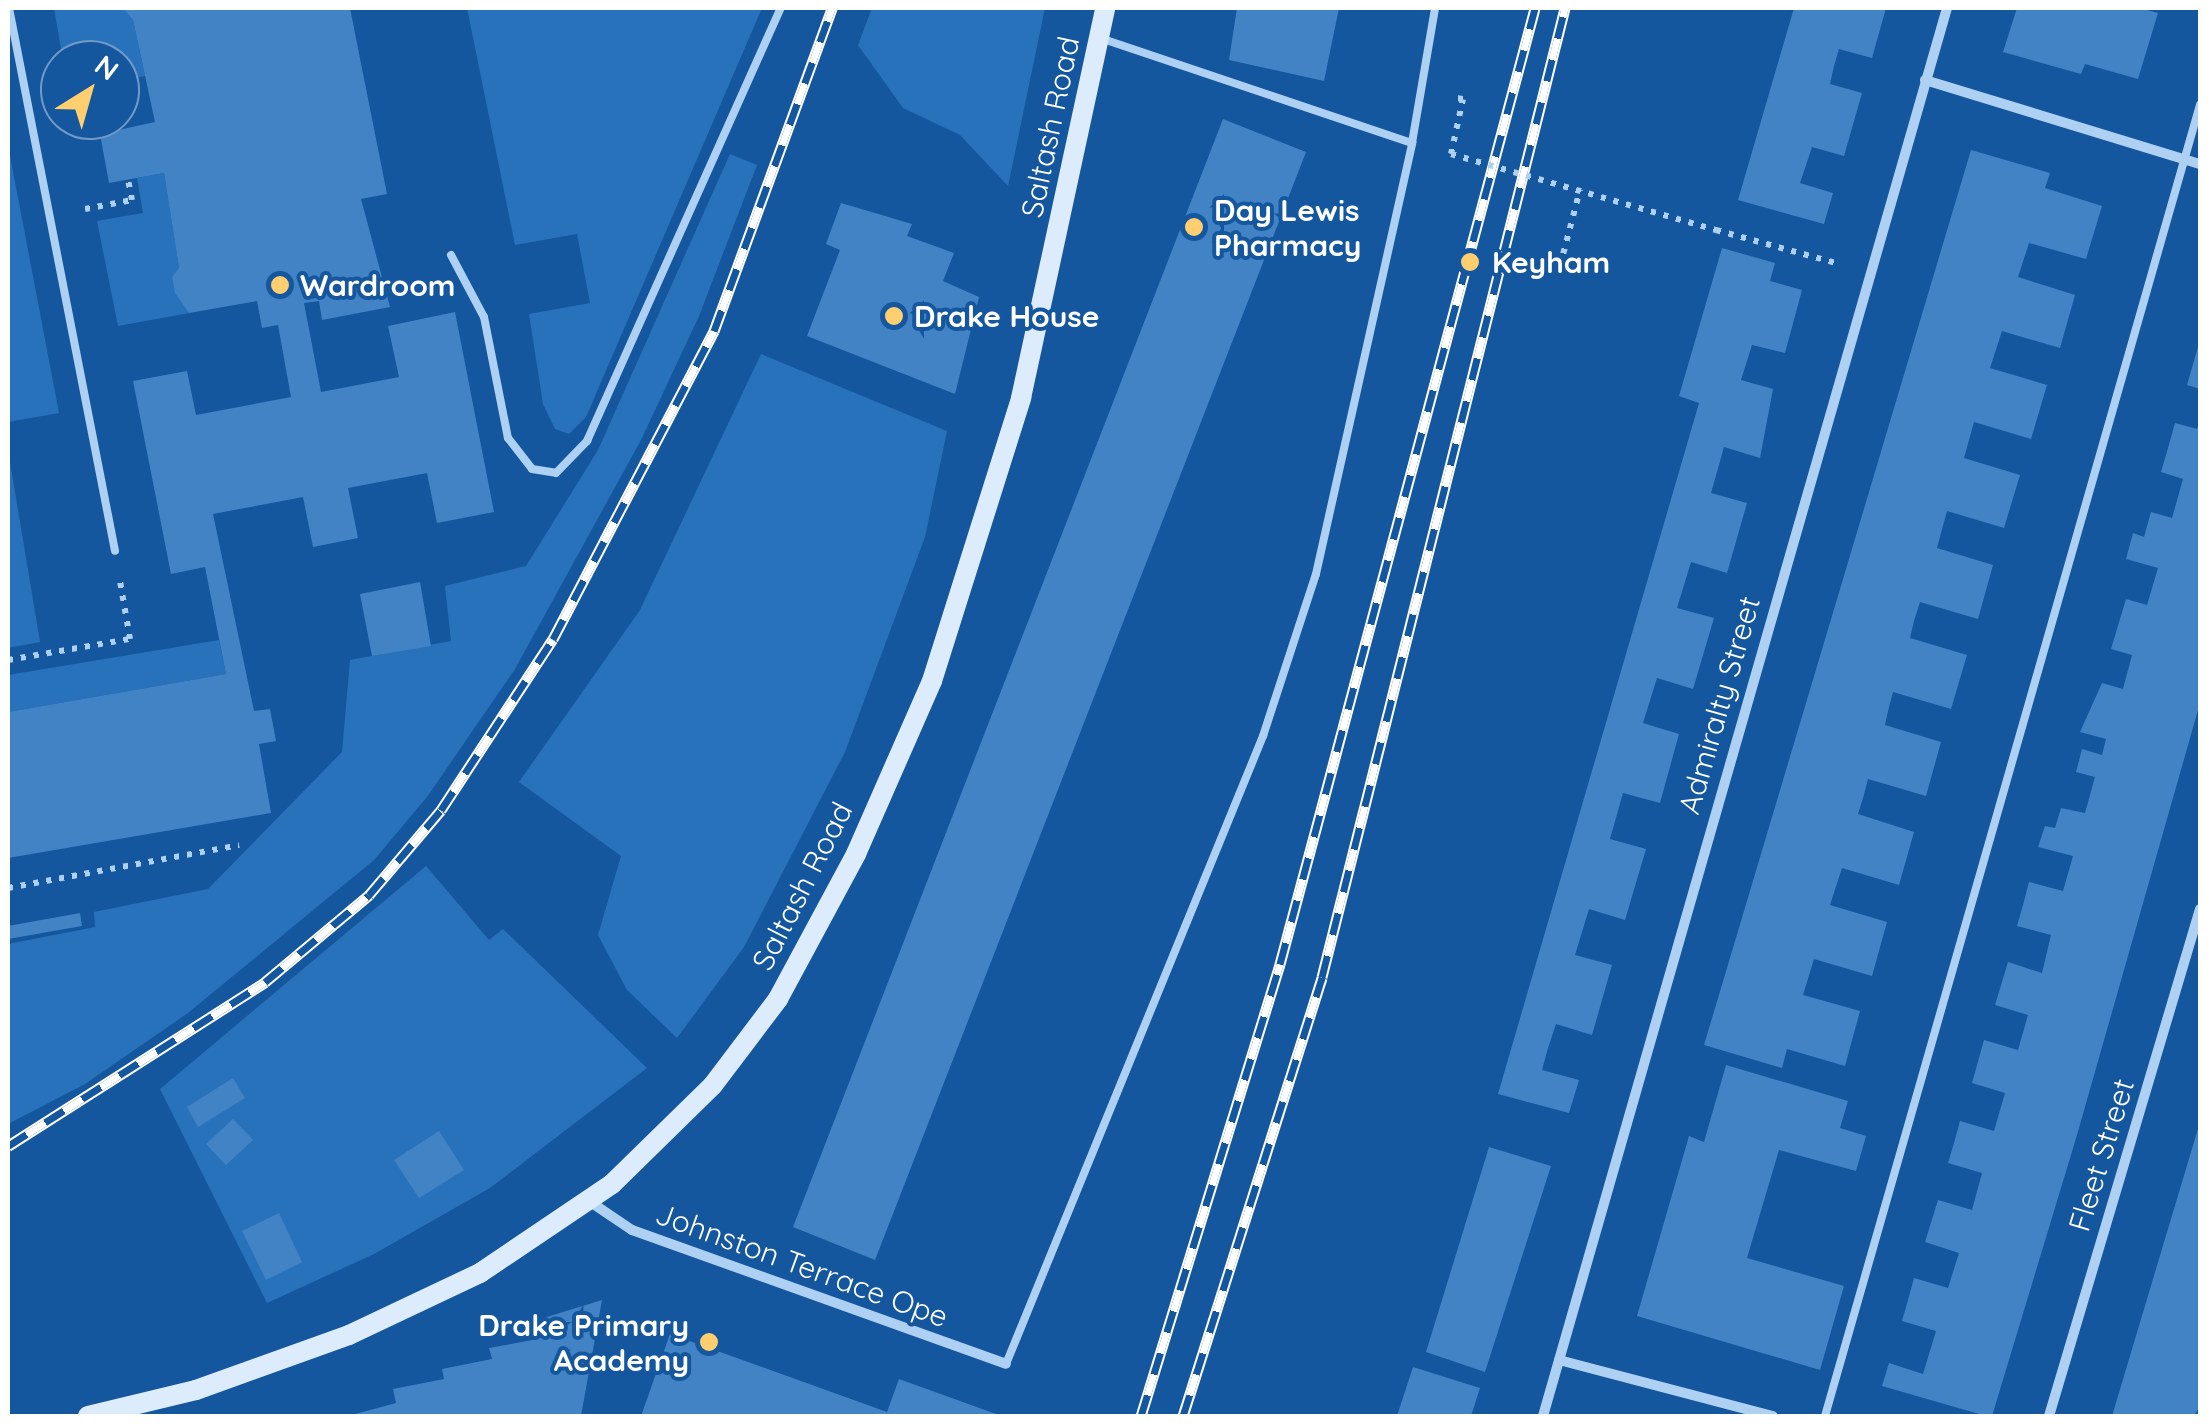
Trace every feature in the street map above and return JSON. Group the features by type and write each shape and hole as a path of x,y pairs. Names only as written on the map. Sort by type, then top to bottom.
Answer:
{"main road":[{"name":"Saltash Road","path":"88,1416 196,1390 350,1335 480,1273 588,1200 713,1085 778,999 856,854 917,715 1021,398 1106,8"}],"street":[{"name":"Admiralty Street","path":"1542,1416 1947,8"},
{"path":"1925,80 2200,164"},
{"name":"Fleet Street","path":"2049,1416 2200,908"},
{"name":"Johnston Terrace Ope","path":"588,1200 632,1230 1006,1364"},
{"path":"1559,1360 1774,1416"}],"lane":[{"path":"10,8 116,551"},
{"path":"451,255 484,317 508,438 532,469 556,473 586,442 781,8"},
{"path":"1006,1364 1264,736 1316,574 1412,143 1435,8"},
{"path":"1100,38 1412,143"},
{"path":"1824,1416 2200,105"}],"path":[{"path":"1463,99 1451,154 1868,272"},
{"path":"92,208 132,200 128,179"},
{"path":"1560,266 1580,190"},
{"path":"8,660 130,639 116,551"},
{"path":"8,888 239,845"}],"shaded area":[{"path":"54,8 123,8 133,20 137,40 60,40"},
{"path":"467,8 762,8 586,417 569,434 555,429 543,404 529,314 590,303 577,234 515,245"},
{"path":"872,8 1045,8 1008,186 960,135 903,108 858,45"},
{"path":"8,145 59,413 8,422"},
{"path":"730,154 757,165 699,316 641,440 515,669 427,797 374,860 188,1013 85,1084 8,1124 8,944 95,927 94,912 208,889 342,752 350,660 451,641 445,586 526,566 598,450"},
{"path":"164,173 179,268 172,278 189,313 118,326 97,221 143,213 137,178"},
{"path":"761,354 947,431 925,537 845,752 744,947 677,1038 627,990 598,935 621,856 519,782 640,610"},
{"path":"8,450 40,642 8,648"},
{"path":"219,640 226,674 8,712 8,675"},
{"path":"426,866 489,940 503,929 647,1068 490,1188 374,1254 267,1303 160,1089"}],"building":[{"name":"Wardroom","path":"123,8 350,8 387,194 361,199 390,307 322,320 319,301 304,303 321,392 399,377 388,326 455,312 494,512 437,523 427,473 348,488 358,538 313,547 303,497 213,514 254,711 270,709 276,741 259,744 271,813 8,858 8,712 226,674 205,567 171,574 133,381 187,371 196,415 291,397 278,325 262,328 257,301 189,313 175,293 172,277 179,268 164,173 109,183 101,140 140,140 140,125 155,122 133,20"},
{"path":"1237,8 1339,8 1324,81 1229,60"},
{"path":"1794,8 1886,8 1872,58 1839,49 1834,66 1830,84 1862,93 1844,156 1812,147 1800,183 1833,193 1824,224 1738,200"},
{"path":"2017,8 2140,8 2158,13 2138,79 2085,64 2081,74 2003,52"},
{"path":"1223,119 1306,152 875,1260 793,1227"},
{"path":"1971,150 2050,173 2045,188 2102,206 2086,259 2029,243 2018,277 2075,295 2060,348 2002,331 1990,368 2047,385 2031,439 1974,422 1964,458 2020,475 2004,528 1947,511 1937,548 1993,565 1978,619 1920,602 1914,621 1910,638 1967,655 1951,709 1893,692 1885,725 1941,742 1926,796 1868,779 1858,814 1914,832 1899,885 1842,868 1830,905 1887,922 1872,976 1814,959 1803,995 1860,1011 1845,1066 1787,1049 1782,1068 1704,1045"},
{"name":"Drake House","path":"841,203 912,224 907,236 954,253 943,281 979,297 955,394 807,336 840,250 826,244"},
{"path":"1722,248 1775,263 1770,281 1802,290 1785,353 1752,345 1741,380 1773,389 1760,458 1724,447 1711,493 1747,503 1727,573 1691,562 1677,608 1714,618 1693,689 1657,678 1643,723 1679,734 1660,803 1623,793 1610,839 1646,849 1625,920 1589,909 1575,955 1612,965 1592,1035 1556,1024 1548,1048 1542,1070 1579,1080 1569,1113 1498,1094 1699,403 1679,396"},
{"path":"2200,340 2200,389 2187,385"},
{"path":"2200,421 2200,703 2077,1135 1992,1416 1986,1416 1882,1386 1889,1363 1923,1374 1936,1331 1902,1321 1914,1278 1948,1288 1959,1253 1925,1242 1938,1200 1972,1210 1982,1173 1948,1163 1960,1121 1994,1131 2005,1093 1972,1083 1984,1040 2018,1050 2028,1015 1995,1005 2008,962 2042,973 2051,935 2017,926 2029,882 2063,891 2073,856 2038,847 2045,826 2055,828 2061,808 2085,813 2095,777 2076,772 2082,749 2102,755 2106,739 2080,732 2102,683 2123,689 2132,655 2111,649 2126,599 2147,605 2158,568 2126,559 2133,533 2144,537 2151,512 2172,518 2183,479 2161,472 2175,423 2197,429"},
{"path":"420,582 431,646 372,656 360,594"},
{"path":"80,913 82,926 8,939 8,926"},
{"path":"1726,1065 1848,1101 1840,1128 1866,1136 1856,1171 1779,1150 1747,1258 1844,1286 1820,1370 1637,1316 1689,1136 1704,1142"},
{"path":"233,1078 245,1098 198,1127 187,1107"},
{"path":"233,1119 253,1140 226,1165 206,1144"},
{"path":"2200,1122 2200,1406 2194,1416 2112,1416"},
{"path":"439,1131 464,1170 419,1198 394,1160"},
{"path":"1489,1147 1551,1166 1485,1372 1426,1352"},
{"path":"279,1213 302,1262 266,1280 242,1231"},
{"path":"602,1300 581,1416 348,1416 396,1403 393,1389 444,1379 442,1369 492,1359 489,1348 538,1339 534,1321"},
{"path":"670,1334 887,1412 899,1379 996,1414 641,1416"},
{"path":"1413,1367 1480,1388 1471,1416 1397,1416"}],"railway":[{"path":"8,1146 265,982 369,895 441,810 553,639 714,331 832,8"},
{"path":"1141,1416 1280,964 1535,8"},
{"path":"1183,1416 1322,977 1565,8"}],"place":[{"name":"Day Lewis Pharmacy","path":"1194,227"},
{"name":"Keyham","path":"1470,262"},
{"name":"Wardroom","path":"280,285"},
{"name":"Drake House","path":"894,316"},
{"name":"Drake Primary Academy","path":"709,1342"}]}
